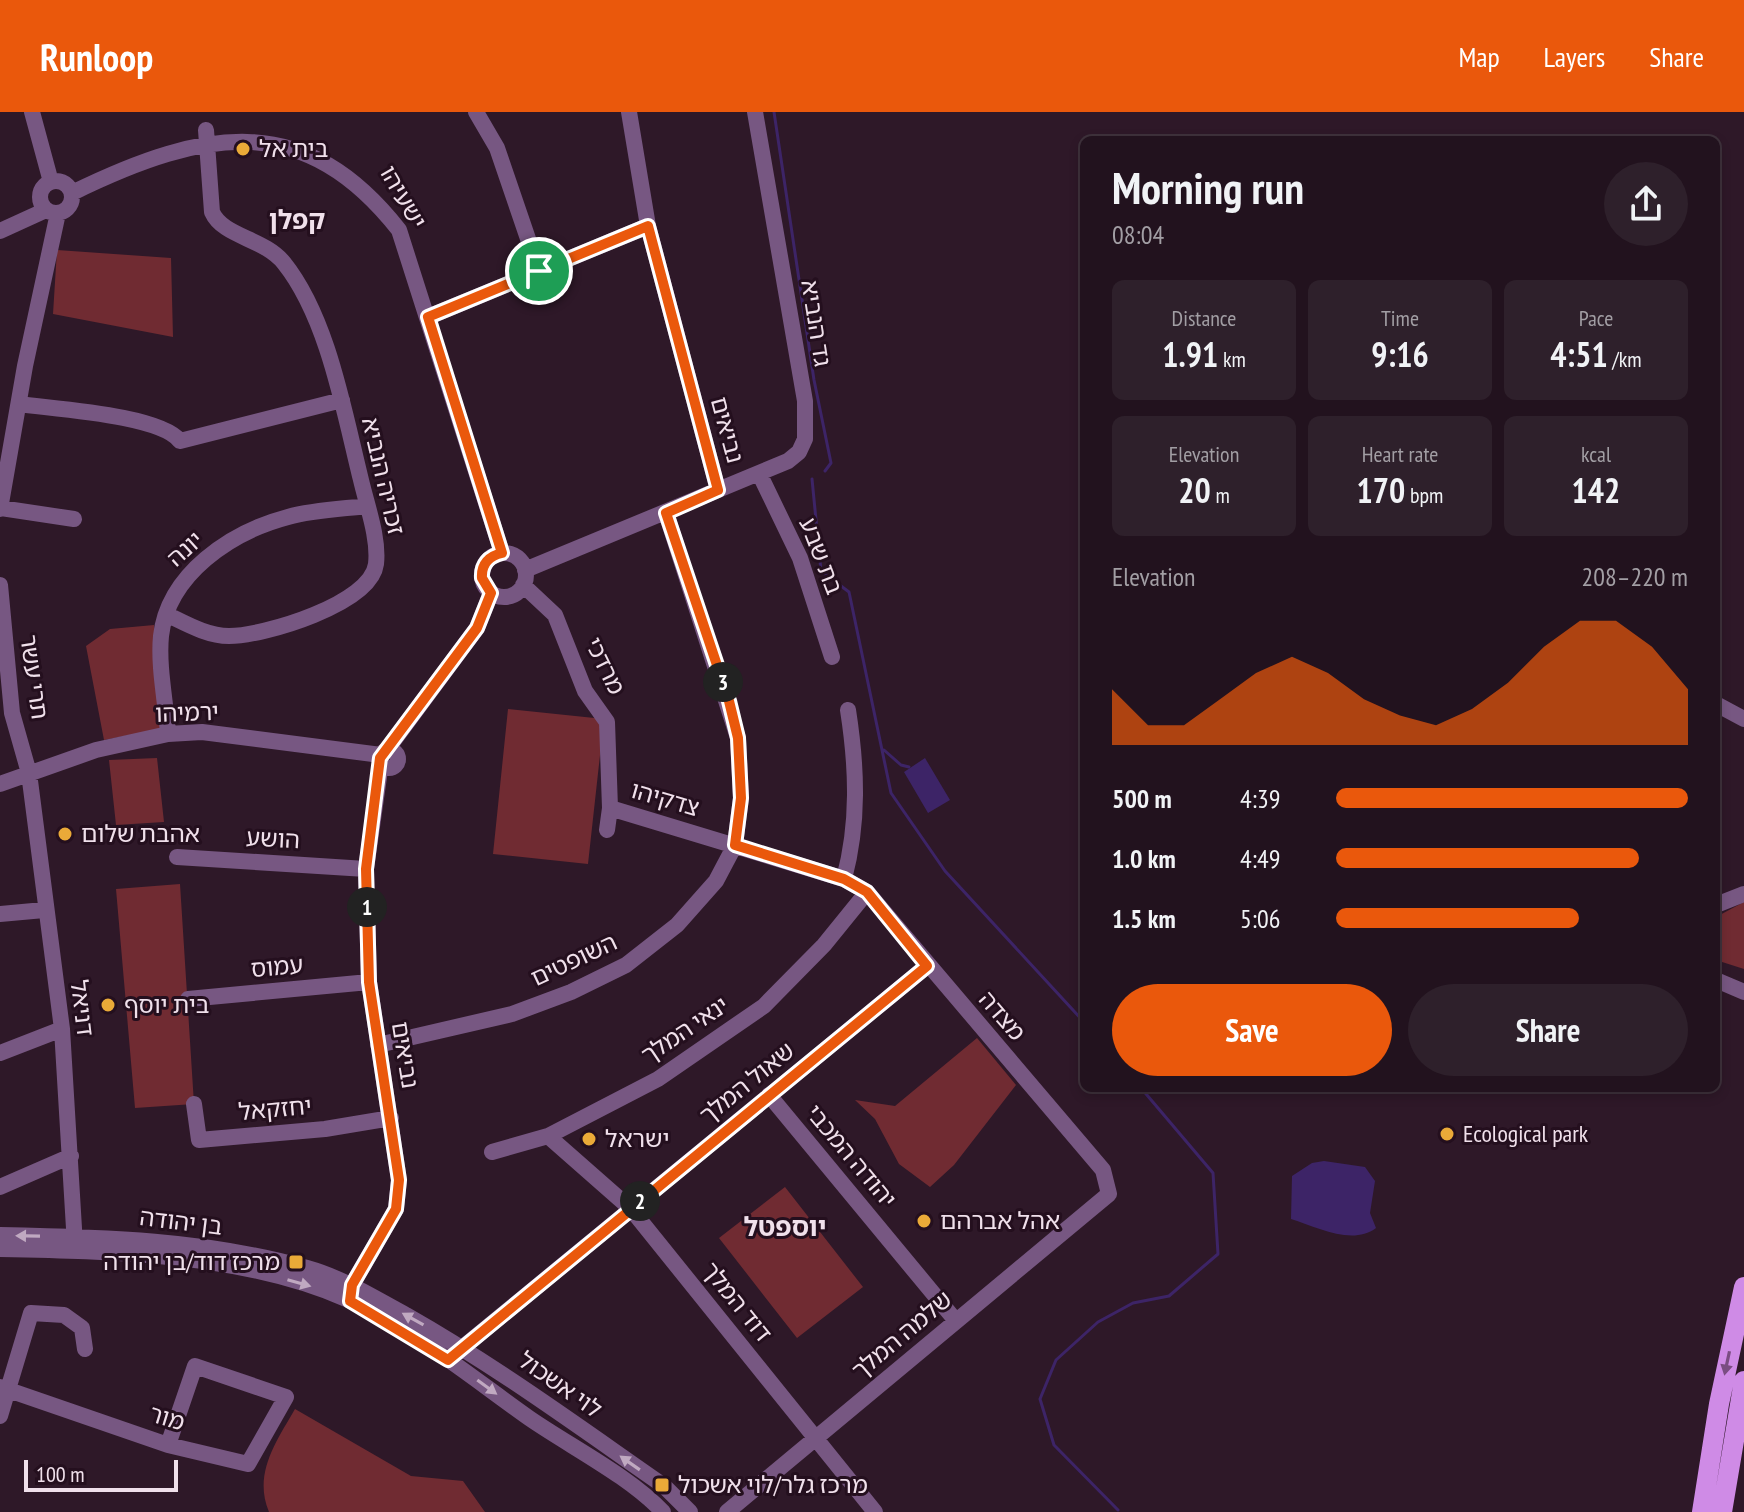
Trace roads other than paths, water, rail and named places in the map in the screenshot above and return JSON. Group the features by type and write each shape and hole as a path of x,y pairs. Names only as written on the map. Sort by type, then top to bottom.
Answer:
{"main road":[{"path":"1702,1512 1719,1404 1744,1287"},
{"path":"1722,1512 1744,1381"}],"street":[{"path":"32,112 51,182"},
{"path":"476,112 497,148 539,271"},
{"path":"428,317 648,226 629,112"},
{"name":"גד הנביא","path":"718,490 760,475 799,452 805,439 806,420 755,112"},
{"name":"זכריה הנביא","path":"72,193 181,138 212,128 212,212 216,222 267,247 298,281 317,324 342,400 367,506 376,550 374,574 366,585 330,607 283,626 228,636 198,629 166,614"},
{"name":"ישעיהו","path":"351,160 371,182 399,230 502,553"},
{"path":"0,231 68,208 72,193 66,184 51,182"},
{"path":"51,182 40,194 52,211 0,508 74,519"},
{"name":"נביאים","path":"524,578 718,490 648,226"},
{"path":"19,404 140,423 173,432 180,441 342,400"},
{"name":"בת שבע","path":"760,475 800,558 832,657"},
{"name":"יונה","path":"168,734 161,638 172,595 189,574 217,551 254,530 288,517 367,506"},
{"name":"השופטים","path":"378,1045 512,1014 571,992 626,965 677,925 716,881 735,845 741,798 738,738 729,701 666,513"},
{"path":"502,553 515,556 524,578 508,597 491,593 482,578 488,559 502,553"},
{"name":"מרדכי","path":"524,578 555,615 585,691 607,722 610,808 607,830"},
{"name":"תרי עשר","path":"0,585 3,663 12,713 29,773"},
{"name":"נביאים","path":"351,1293 396,1209 399,1180 369,982 366,869 376,805 388,758 410,715 477,628 491,593"},
{"path":"1720,706 1744,719"},
{"path":"844,879 852,850 856,800 848,710"},
{"name":"ירמיהו","path":"0,784 127,741 168,734 202,732 388,758"},
{"name":"דניאל","path":"29,773 44,910 62,1029 75,1243"},
{"name":"צדקיהו","path":"610,808 844,879"},
{"name":"הושע","path":"177,857 366,869"},
{"name":"מצדה","path":"844,879 867,892 1103,1170 1109,1194"},
{"name":"ינאי המלך","path":"492,1152 548,1136 658,1079 764,1006 824,945 867,892"},
{"path":"1720,901 1744,894"},
{"path":"0,914 44,910"},
{"name":"שאול המלך","path":"448,1360 927,966"},
{"name":"עמוס","path":"188,999 369,982"},
{"path":"1720,982 1744,992"},
{"path":"0,1053 62,1029"},
{"name":"יהודה המכבי","path":"769,1095 956,1321"},
{"name":"יחזקאל","path":"194,1104 199,1140 325,1129 391,1118"},
{"name":"דוד המלך","path":"548,1136 631,1209 875,1512"},
{"path":"0,1187 71,1156"},
{"name":"שלמה המלך","path":"727,1512 1109,1194"},
{"name":"בן יהודה","path":"0,1235 235,1267 351,1293"},
{"name":"בן יהודה","path":"0,1249 75,1243"},
{"name":"לוי אשכול","path":"351,1293 463,1347 664,1486 690,1512"},
{"name":"לוי אשכול","path":"351,1293 663,1512"},
{"path":"0,1416 4,1389 31,1313 64,1315 82,1328 85,1349"},
{"name":"מור","path":"4,1389 168,1445 248,1464 286,1397 195,1366 168,1445"}],"waterway":[{"path":"774,112 814,380 831,463 825,471"},
{"path":"812,479 821,571 849,592 891,793 945,871 1080,1018"},
{"path":"884,750 901,765 909,767"},
{"path":"1118,1510 1054,1445 1040,1399 1056,1360 1098,1322 1133,1303 1169,1296 1218,1254 1213,1173 1144,1092"}],"place":[{"name":"בית אל","path":"243,149"},
{"name":"אהבת שלום","path":"65,834"},
{"name":"בית יוסף","path":"108,1005"},
{"name":"Ecological park","path":"1447,1134"},
{"name":"ישראל","path":"589,1139"},
{"name":"אהל אברהם","path":"924,1221"},
{"name":"מרכז דוד/בן יהודה","path":"296,1262"},
{"name":"מרכז גלר/לוי אשכול","path":"662,1485"}],"district":[{"name":"קפלן","path":"297,220"},
{"name":"יוספטל","path":"785,1227"}]}
